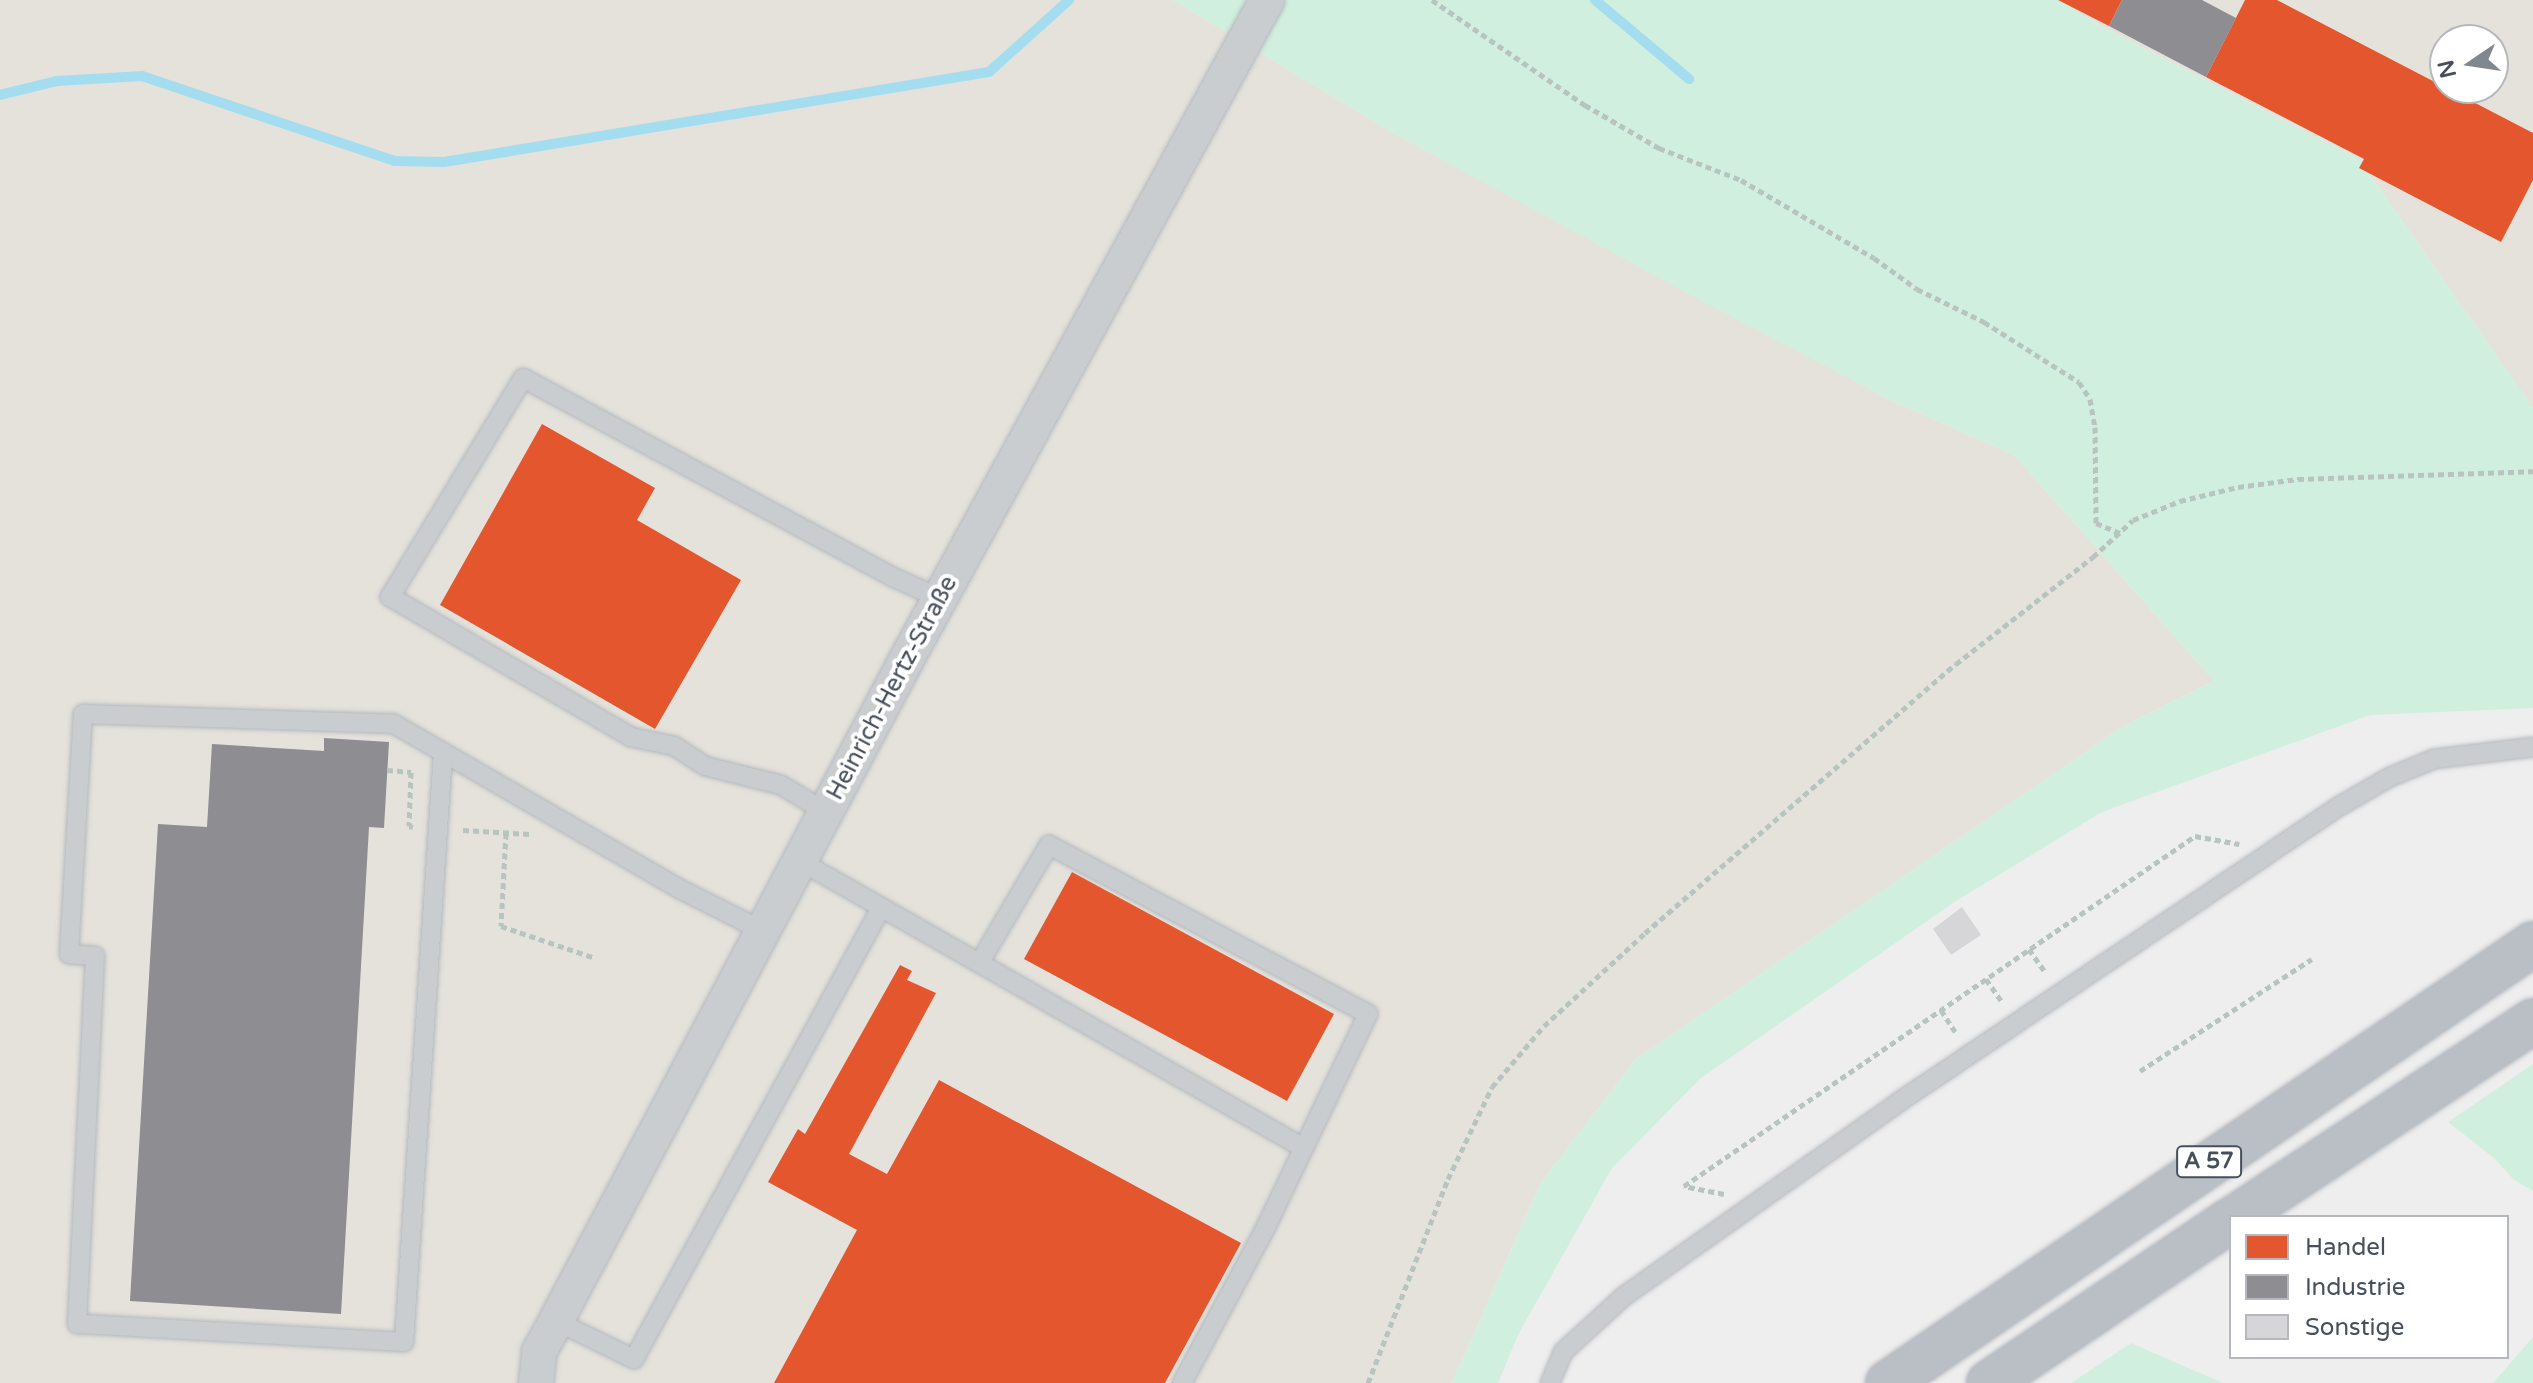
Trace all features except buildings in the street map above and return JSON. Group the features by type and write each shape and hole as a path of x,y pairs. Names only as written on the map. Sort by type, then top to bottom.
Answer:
{"highway":[{"name":"A 57","path":"1888,1383 2533,944"},
{"name":"A 57","path":"2239,1215 2533,1021"},
{"path":"1989,1383 2229,1221"}],"street":[{"name":"Heinrich-Hertz-Straße","path":"536,1383 539,1352 939,598 1267,0"}],"lane":[{"path":"826,812 781,785 705,766 674,746 631,737 390,597 523,378 895,578 939,598"},
{"path":"443,753 404,1342 77,1324 95,956 69,954 83,714 394,724 665,881 763,931"},
{"path":"1550,1383 1563,1352 1623,1297 1899,1102 2338,807 2390,777 2434,759 2533,747"},
{"path":"980,962 1049,845 1368,1014 1264,1231 1182,1383"},
{"path":"800,861 1302,1147"},
{"path":"556,1321 634,1359 881,908"}],"path":[{"path":"1432,0 1585,105 1659,148 1741,180 1874,258 1917,289 1984,322 2079,382 2090,399 2095,427 2096,523 2120,533"},
{"path":"1368,1383 1448,1179 1492,1087 1544,1026 1645,933 1956,664 2133,520 2180,501 2238,487 2298,479 2533,471"},
{"path":"506,833 501,926 595,958"},
{"path":"1743,1212 1727,1195 1684,1186 2195,836 2240,845 2257,861"},
{"path":"2140,1071 2312,959"}],"shaded area":[{"path":"0,0 1173,0 1395,134 1888,399 2014,455 2214,681 2122,727 1636,1059 1540,1184 1452,1383 0,1383"},
{"path":"2058,0 2533,0 2533,408 2359,159 2105,28"}],"green space":[{"path":"1173,0 2058,0 2105,28 2359,159 2533,408 2533,708 2370,715 2102,812 1956,901 1701,1078 1612,1168 1518,1335 1498,1383 1452,1383 1540,1184 1636,1059 2122,727 2214,681 2014,455 1888,399 1696,298 1395,134"},
{"path":"2533,1064 2533,1191 2514,1180 2495,1159 2448,1122"},
{"path":"2533,1337 2533,1383 2493,1383"},
{"path":"2131,1343 2223,1383 2071,1383"}],"waterway":[{"path":"0,95 57,81 142,76 394,161 444,162 989,72 1069,0"},
{"path":"1595,0 1689,79"}]}
